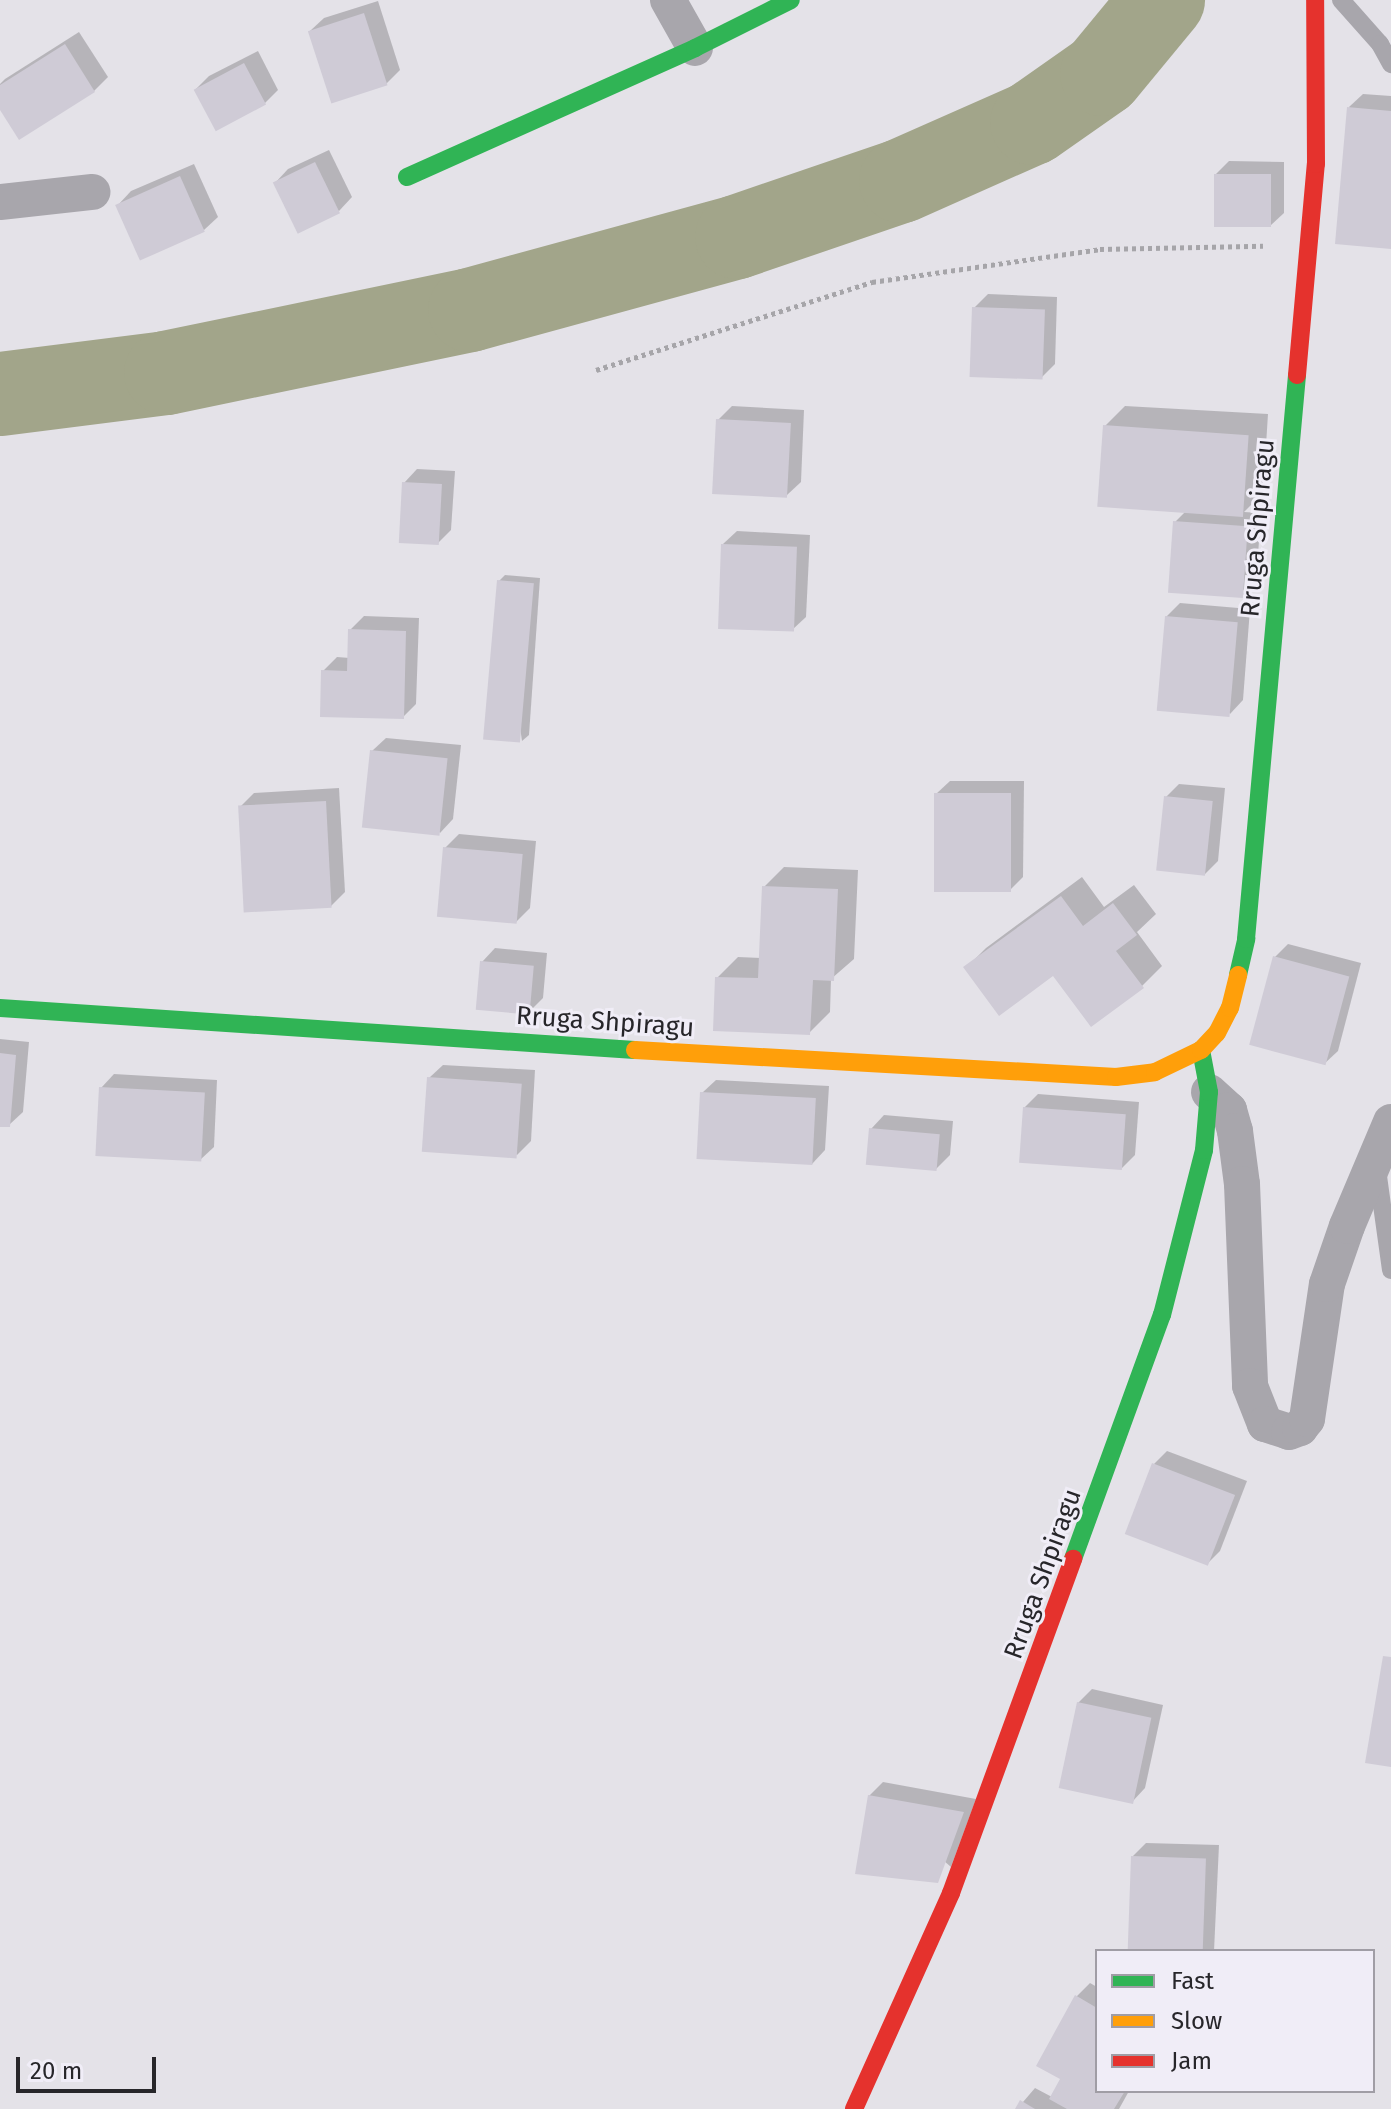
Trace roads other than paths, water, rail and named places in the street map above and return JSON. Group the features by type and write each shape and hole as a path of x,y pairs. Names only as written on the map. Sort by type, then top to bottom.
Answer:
{"street":[{"path":"668,0 695,48"},
{"path":"407,177 695,48 791,0"},
{"name":"Rruga Shpiragu","path":"0,1008 799,1061 1116,1077 1155,1072 1201,1050 1217,1033 1230,1008 1246,939 1316,164 1318,46 1315,0"},
{"path":"0,202 92,192"},
{"name":"Rruga Shpiragu","path":"856,2103 951,1893 1124,1427 1178,1257 1204,1150 1209,1092 1201,1050"},
{"path":"1209,1092 1229,1110 1235,1131 1242,1184 1250,1386 1265,1424 1289,1432 1300,1428 1307,1419 1327,1284 1375,1155 1391,1122"}],"lane":[{"path":"1341,0 1380,44 1391,64"},
{"path":"1375,1155 1391,1270"}],"waterway":[{"path":"0,394 166,373 470,310 737,237 901,181 1032,123 1102,74 1163,0"}]}
